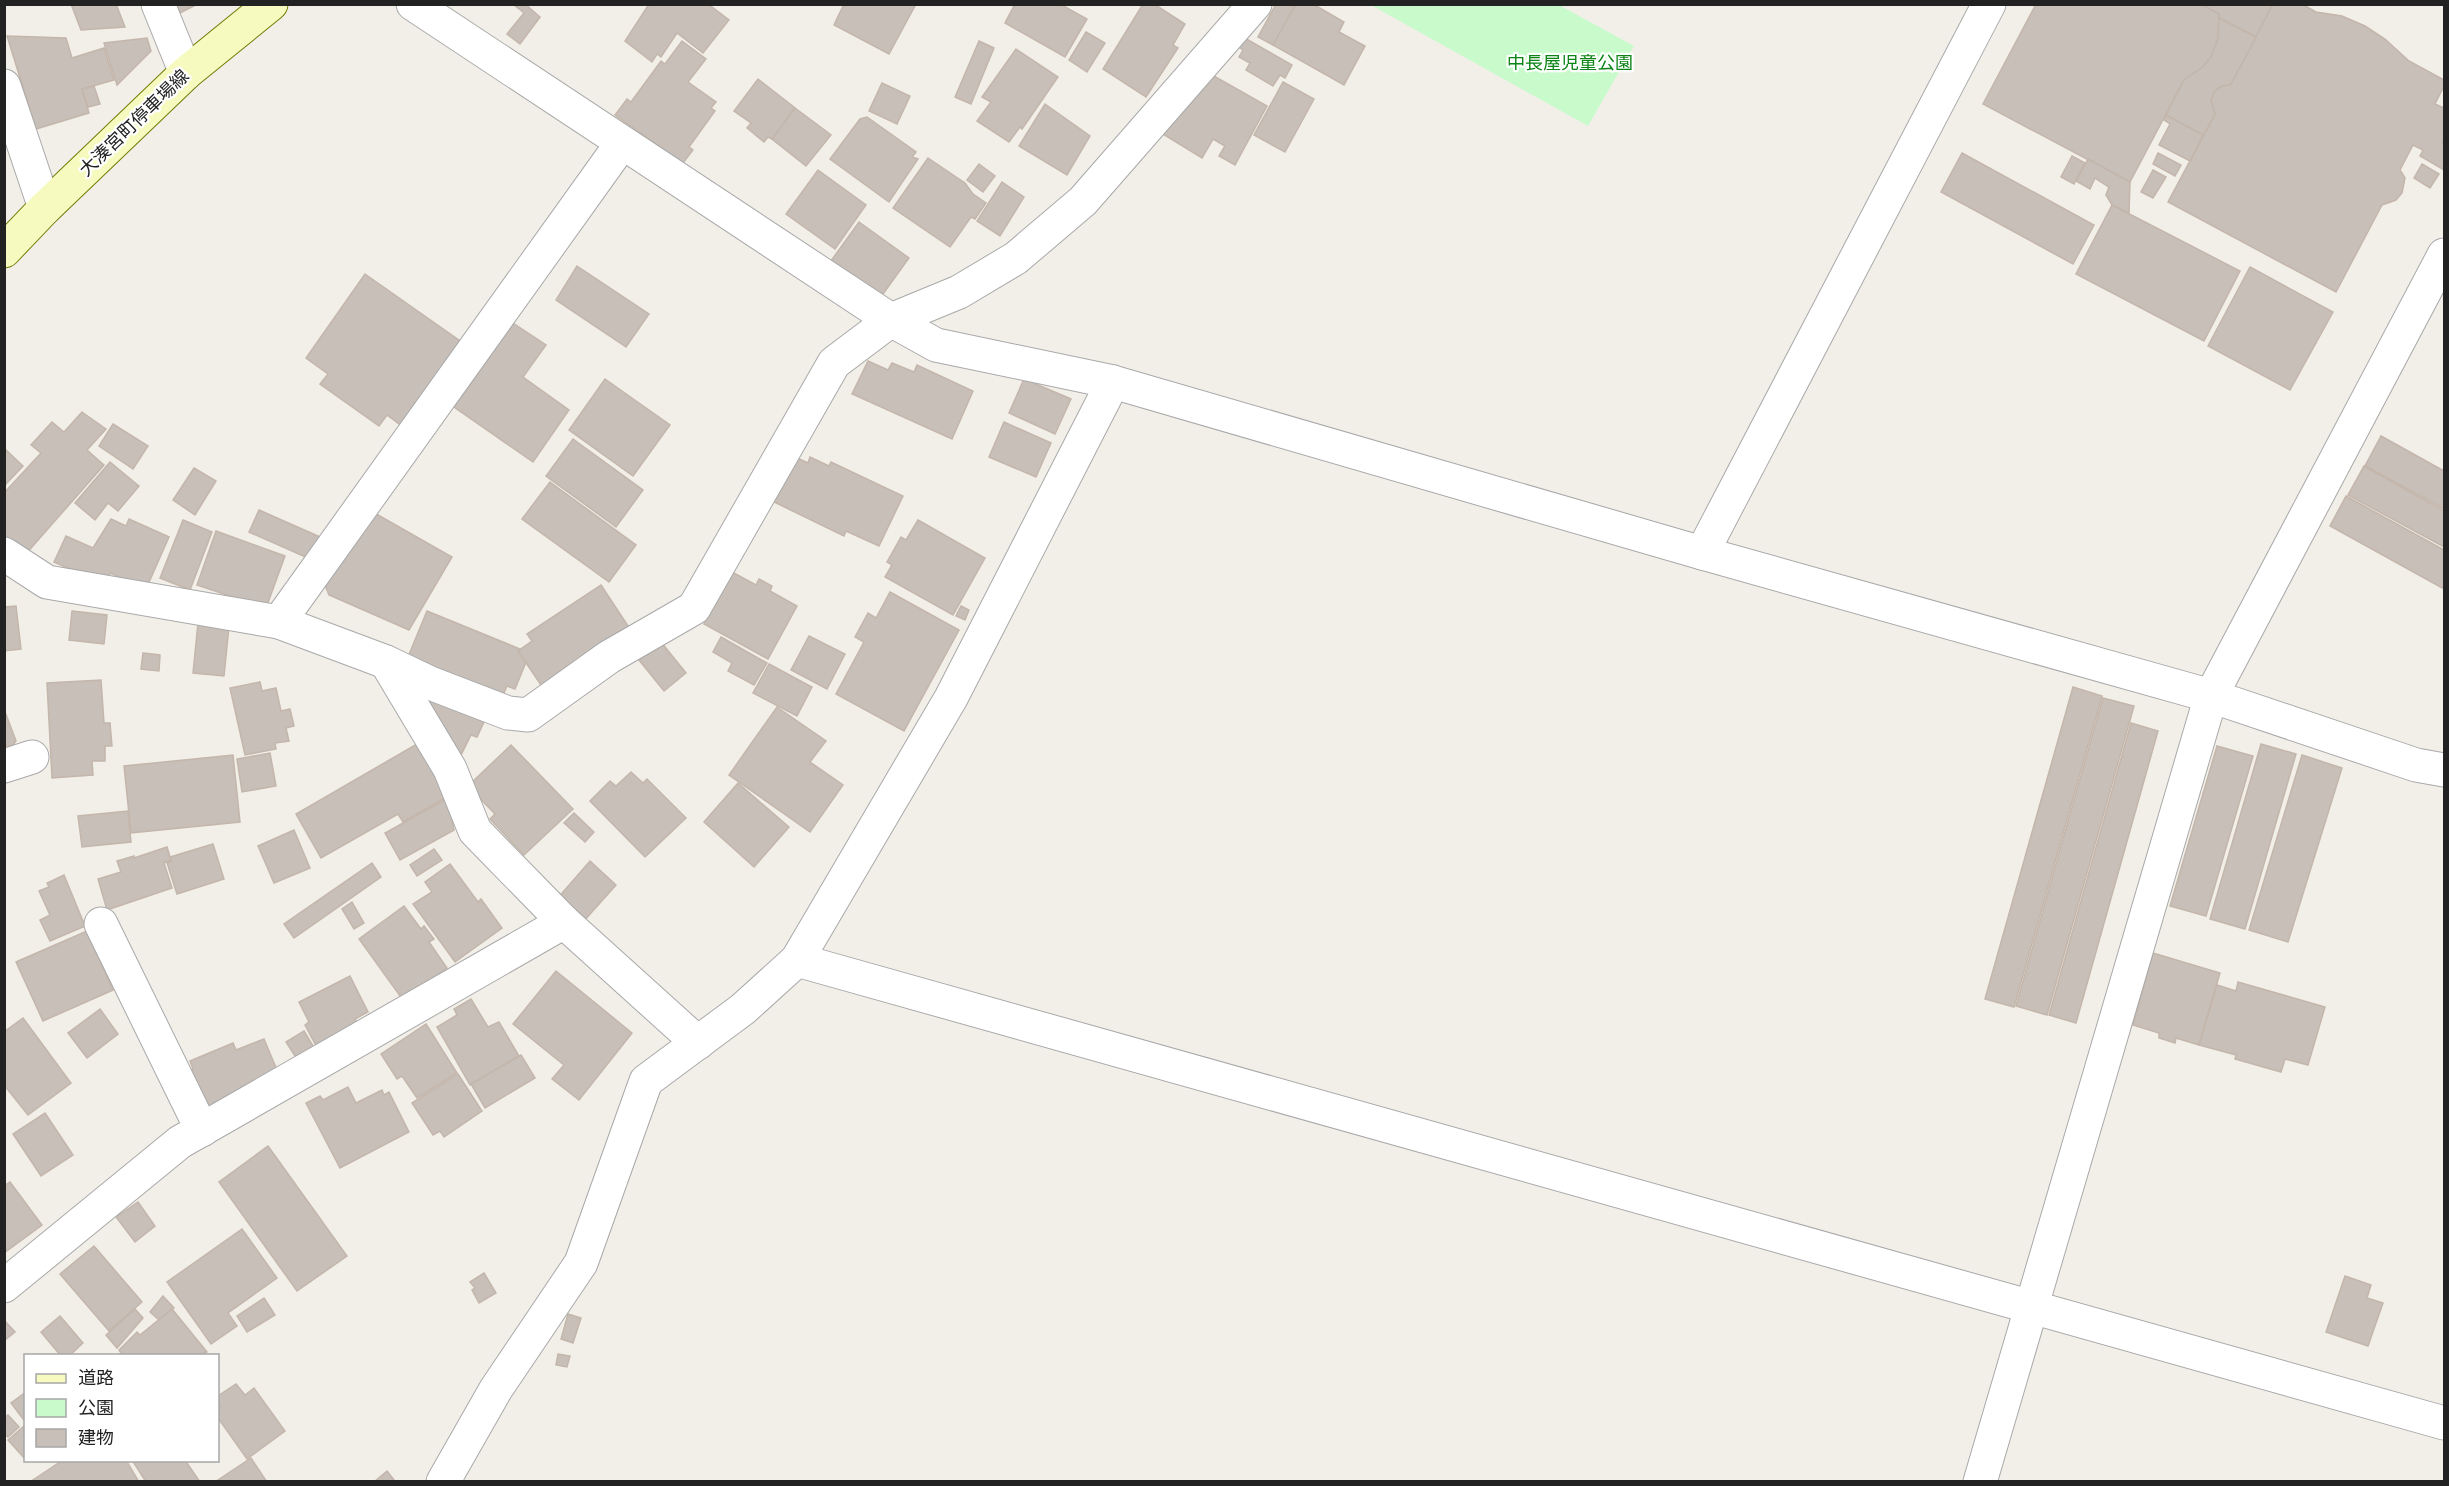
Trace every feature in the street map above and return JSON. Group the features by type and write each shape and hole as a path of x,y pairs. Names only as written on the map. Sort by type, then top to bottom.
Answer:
{"main road":[{"name":"大湊宮町停車場線","path":"4,251 45,208 186,73 271,4"}],"street":[{"path":"158,4 186,73"},
{"path":"413,4 891,320 936,345 1113,382 1702,553 2211,696 2416,765 2445,770"},
{"path":"4,554 47,582 279,622 386,662 430,683 497,709 508,713 528,715 609,657 694,608 834,363 891,320 959,291 1016,258 1083,201 1255,4"},
{"path":"1702,553 1989,4"},
{"path":"4,86 45,208"},
{"path":"279,622 622,143"},
{"path":"1980,1482 2211,696 2445,255"},
{"path":"443,1482 496,1389 581,1263 646,1081 743,1010 797,960 951,698 1113,382"},
{"path":"386,662 450,769 475,831 564,922 698,1043"},
{"path":"4,1286 180,1142 564,922"},
{"path":"101,924 202,1130"},
{"path":"797,960 2445,1423"}],"green space":[{"name":"中長屋児童公園","path":"1371,5 1559,5 1634,46 1588,126"}],"building":[{"path":"71,4 116,4 125,27 81,30"},
{"path":"172,4 193,4 194,6 178,14"},
{"path":"513,4 525,4 540,17 520,44 507,34 524,13"},
{"path":"649,4 708,4 729,20 703,53 677,33 661,57 657,54 652,62 625,41"},
{"path":"844,4 916,4 889,54 834,25"},
{"path":"1015,4 1060,4 1087,19 1065,57 1005,23"},
{"path":"1143,4 1154,4 1185,24 1173,45 1178,48 1146,97 1103,69"},
{"path":"1276,4 1296,4 1273,45 1258,37"},
{"path":"1296,4 1313,4 1344,22 1339,32 1365,46 1344,85 1273,45"},
{"path":"2036,4 2201,4 2219,14 2218,38 2211,57 2203,67 2184,80 2130,182 1983,104"},
{"path":"2201,4 2273,4 2256,37 2219,18 2219,14"},
{"path":"2273,4 2302,4 2316,12 2342,16 2365,26 2385,39 2409,61 2444,80 2444,86 2435,104 2444,108 2444,139 2442,142 2444,144 2444,170 2420,156 2423,150 2413,145 2400,170 2405,178 2402,193 2396,200 2382,205 2336,292 2168,202 2215,114 2211,101 2214,92 2220,87 2231,84"},
{"path":"2219,18 2256,37 2231,84 2220,87 2214,92 2211,101 2215,114 2190,161 2203,135 2166,115 2184,80 2203,67 2211,57 2218,38"},
{"path":"1086,32 1105,43 1087,72 1069,60"},
{"path":"7,36 66,38 72,58 104,48 114,80 82,89 89,113 36,129"},
{"path":"1243,37 1292,65 1285,78 1280,75 1273,86 1246,70 1250,63 1239,57 1243,50 1237,46"},
{"path":"147,38 151,51 117,85 104,43"},
{"path":"682,41 706,59 688,82 716,102 711,108 715,111 689,147 693,150 683,163 615,115 627,99 631,102 661,61 665,64"},
{"path":"979,41 994,48 971,104 955,97"},
{"path":"1016,49 1058,77 1022,129 1020,127 1009,142 977,121 991,102 982,97"},
{"path":"1212,75 1267,106 1235,165 1219,156 1225,146 1213,139 1202,158 1163,134"},
{"path":"758,79 795,108 772,139 768,137 764,142 747,128 751,123 734,111"},
{"path":"1283,82 1314,99 1285,152 1254,135"},
{"path":"882,83 910,96 897,124 869,111"},
{"path":"94,86 100,104 88,107 82,89"},
{"path":"1045,104 1090,136 1067,175 1019,146"},
{"path":"795,108 831,135 806,166 772,139"},
{"path":"2166,115 2203,135 2190,161 2159,145 2170,124 2164,120"},
{"path":"867,117 916,152 912,157 918,159 889,202 830,159 860,119"},
{"path":"1962,153 2094,225 2073,264 1941,192"},
{"path":"2158,153 2181,165 2175,176 2153,164"},
{"path":"2072,156 2085,163 2074,184 2061,177"},
{"path":"928,158 965,183 973,194 986,203 975,219 971,217 950,247 893,208"},
{"path":"2088,159 2130,182 2129,213 2112,205 2106,195 2109,187 2095,178 2090,189 2076,181"},
{"path":"979,164 995,176 983,192 967,180"},
{"path":"2422,164 2439,174 2430,188 2414,178"},
{"path":"818,170 866,205 835,249 786,214"},
{"path":"2153,170 2166,177 2153,198 2141,192"},
{"path":"1002,182 1024,197 1000,236 977,221"},
{"path":"2112,205 2240,271 2204,341 2076,274"},
{"path":"859,222 909,258 878,301 828,265"},
{"path":"577,266 649,314 626,347 556,300"},
{"path":"2250,267 2333,312 2290,390 2208,346"},
{"path":"365,274 463,343 403,427 387,415 379,426 320,384 328,374 306,358"},
{"path":"513,323 546,345 523,377 569,410 533,462 454,407"},
{"path":"868,361 888,370 892,363 914,372 917,365 973,391 952,439 852,394"},
{"path":"605,379 670,425 633,476 569,430"},
{"path":"1024,379 1071,399 1055,434 1009,413"},
{"path":"82,412 106,429 87,450 104,465 25,555 4,537 4,493 41,453 31,445 52,422 64,432"},
{"path":"1004,422 1051,443 1036,477 989,457"},
{"path":"113,424 148,446 133,469 99,446"},
{"path":"2381,436 2444,471 2444,509 2365,466"},
{"path":"573,439 643,490 616,527 546,476"},
{"path":"4,448 23,466 4,486"},
{"path":"793,456 808,463 810,457 829,466 831,462 903,496 879,546 846,531 844,536 772,501"},
{"path":"110,462 139,486 118,511 108,503 95,520 75,503"},
{"path":"2364,466 2444,511 2444,547 2348,495"},
{"path":"194,468 216,481 195,515 173,500"},
{"path":"550,482 636,545 609,582 522,519"},
{"path":"2346,496 2444,550 2444,589 2330,526"},
{"path":"259,510 320,537 310,559 249,532"},
{"path":"371,511 452,557 409,630 329,595 323,580"},
{"path":"111,519 126,526 129,519 169,537 146,589 110,573 105,584 54,562 66,536 93,548"},
{"path":"183,520 212,532 190,590 160,578"},
{"path":"918,520 985,558 953,615 885,577 892,565 887,562 901,537 906,540"},
{"path":"216,531 285,556 266,608 197,585"},
{"path":"732,572 756,585 759,579 772,586 770,591 797,606 768,659 704,624"},
{"path":"601,585 632,632 545,691 518,651 532,641 527,634"},
{"path":"890,592 959,630 904,731 836,694 864,642 855,637 868,613 876,618"},
{"path":"16,606 21,649 4,651 4,607"},
{"path":"961,606 969,610 965,620 956,616"},
{"path":"72,611 107,615 104,644 69,640"},
{"path":"427,611 520,649 518,651 526,662 515,689 507,686 499,704 405,664"},
{"path":"198,623 229,626 224,676 193,673"},
{"path":"809,636 845,654 827,689 791,670"},
{"path":"721,637 767,663 754,685 728,671 732,663 713,652"},
{"path":"661,642 686,673 664,691 639,660"},
{"path":"143,653 160,655 159,671 141,669"},
{"path":"769,664 812,687 797,716 753,693"},
{"path":"101,680 104,723 110,723 112,746 105,746 105,761 92,761 93,775 52,778 47,683"},
{"path":"260,682 262,691 276,688 281,711 290,709 294,726 286,728 289,741 275,743 276,749 245,755 230,688"},
{"path":"2073,687 2102,696 2014,1007 1985,999"},
{"path":"429,698 484,722 477,737 471,735 459,759 422,712"},
{"path":"2103,698 2134,706 2047,1015 2016,1006"},
{"path":"777,707 826,741 810,762 843,785 810,832 729,775"},
{"path":"4,709 16,741 13,745 4,748"},
{"path":"2131,723 2158,731 2076,1023 2049,1015"},
{"path":"417,744 447,797 403,822 398,814 321,858 296,814"},
{"path":"2261,744 2296,754 2245,929 2210,919"},
{"path":"511,745 573,809 524,855 490,819 495,814 468,786"},
{"path":"2217,746 2253,756 2206,916 2170,906"},
{"path":"270,753 276,786 242,792 237,759"},
{"path":"233,755 240,822 131,833 124,766"},
{"path":"2302,755 2342,768 2288,942 2249,930"},
{"path":"631,772 643,783 647,779 686,818 645,857 590,801 610,781 616,786"},
{"path":"738,783 789,827 754,867 704,822"},
{"path":"448,798 454,830 400,860 385,833"},
{"path":"128,811 131,842 82,847 78,816"},
{"path":"574,813 594,832 585,842 564,823"},
{"path":"294,830 310,868 274,883 258,846"},
{"path":"213,844 224,879 177,894 167,863 171,861 170,857"},
{"path":"167,847 171,860 164,863 172,888 107,910 98,879 121,872 117,861"},
{"path":"434,849 442,860 417,876 410,865"},
{"path":"590,861 616,885 583,922 557,899"},
{"path":"372,863 381,877 294,938 284,924"},
{"path":"450,864 478,902 481,899 502,928 455,962 413,904 432,892 425,882"},
{"path":"64,875 85,926 50,941 40,920 50,915 39,891 49,887 47,883"},
{"path":"352,902 364,923 354,929 342,909"},
{"path":"404,906 421,929 424,926 434,939 429,942 447,968 403,1000 359,939"},
{"path":"87,931 113,990 43,1021 16,962"},
{"path":"2153,953 2220,973 2199,1045 2176,1038 2175,1043 2159,1038 2159,1033 2133,1025"},
{"path":"556,971 632,1033 579,1100 552,1079 564,1065 513,1024"},
{"path":"350,976 368,1012 355,1019 363,1032 321,1055 305,1025 309,1022 299,1002"},
{"path":"2238,982 2325,1007 2308,1065 2285,1059 2281,1072 2235,1059 2236,1055 2199,1045 2217,985 2236,991"},
{"path":"471,999 488,1027 499,1022 519,1056 470,1085 437,1027 457,1015 454,1009"},
{"path":"100,1009 118,1034 87,1058 68,1033"},
{"path":"23,1018 71,1083 28,1115 4,1085 4,1032"},
{"path":"426,1024 457,1073 417,1098 402,1076 397,1079 381,1054"},
{"path":"304,1031 319,1056 302,1067 286,1042"},
{"path":"264,1039 280,1077 206,1110 189,1071 193,1069 190,1061 233,1043 236,1050"},
{"path":"521,1055 535,1078 485,1108 471,1084"},
{"path":"458,1074 482,1111 444,1137 440,1131 433,1135 412,1103"},
{"path":"348,1087 356,1103 382,1090 384,1095 389,1092 409,1132 340,1168 306,1103 320,1096 323,1100"},
{"path":"45,1113 73,1155 41,1176 13,1134"},
{"path":"268,1146 347,1256 297,1291 219,1182"},
{"path":"10,1182 42,1225 4,1253 4,1186"},
{"path":"138,1202 155,1226 135,1242 116,1217"},
{"path":"242,1229 277,1278 228,1313 237,1326 211,1344 167,1282"},
{"path":"94,1246 142,1302 109,1331 60,1274"},
{"path":"484,1273 496,1293 479,1303 472,1290 475,1288 470,1282"},
{"path":"2345,1276 2371,1285 2367,1298 2383,1303 2368,1346 2326,1332"},
{"path":"163,1296 174,1308 159,1320 150,1312"},
{"path":"264,1298 275,1315 247,1332 237,1316"},
{"path":"135,1309 143,1318 117,1348 106,1335"},
{"path":"172,1309 207,1352 202,1354 122,1354 119,1350 137,1332 140,1335"},
{"path":"568,1314 581,1318 573,1343 561,1339"},
{"path":"60,1316 83,1343 71,1354 59,1354 41,1332"},
{"path":"4,1320 15,1332 4,1341"},
{"path":"558,1354 570,1356 567,1367 556,1365"},
{"path":"236,1384 245,1395 254,1388 285,1431 247,1459 219,1419 221,1408 219,1395"},
{"path":"24,1393 24,1420 11,1403"},
{"path":"8,1415 19,1427 8,1437 4,1434 4,1418"},
{"path":"24,1426 24,1458 8,1440"},
{"path":"251,1458 267,1482 215,1482"},
{"path":"60,1462 127,1462 139,1482 30,1482"},
{"path":"133,1462 186,1462 200,1482 146,1482"},
{"path":"387,1471 394,1480 392,1482 374,1482"}]}
